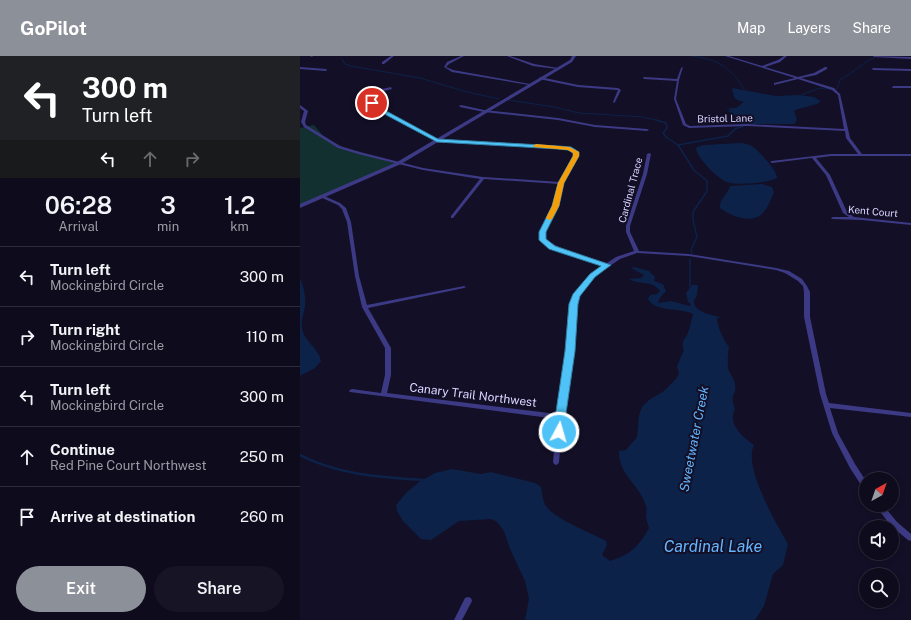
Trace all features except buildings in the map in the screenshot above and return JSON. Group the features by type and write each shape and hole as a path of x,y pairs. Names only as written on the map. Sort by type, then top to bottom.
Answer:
{"street":[{"path":"383,63 393,56"},
{"path":"463,56 448,63 445,67 452,71 529,84"},
{"path":"508,56 534,65 557,68"},
{"path":"300,206 399,163 529,84 571,61 574,56"},
{"path":"726,56 837,91 839,94 848,138 862,155"},
{"path":"763,67 780,62 786,56"},
{"path":"874,56 911,58"},
{"path":"300,68 326,70"},
{"path":"644,78 678,80 682,68"},
{"path":"775,84 800,79 815,74 826,68"},
{"path":"873,69 911,70"},
{"path":"540,78 578,86 618,89 620,90 614,102"},
{"name":"Bristol Lane","path":"678,80 675,99 685,125 747,125 846,130"},
{"path":"893,86 911,88"},
{"path":"391,88 383,90 372,99 372,103 375,107 437,140 569,149 576,152 576,156 561,183 556,206 542,232 542,240 552,247 607,265"},
{"path":"300,106 306,111 303,122 305,126 339,147 359,153 446,174 561,183"},
{"path":"461,106 484,111 558,119 607,128 647,130"},
{"name":"Cardinal Trace","path":"637,252 628,232 628,226 645,174 648,154"},
{"path":"772,162 832,155 909,155 911,160"},
{"path":"814,158 834,186 846,212 852,217"},
{"path":"452,217 483,178"},
{"path":"321,196 344,208 349,222 357,276 365,307 388,348 388,375 384,395"},
{"name":"Kent Court","path":"833,218 852,217 911,224"},
{"path":"556,462 560,417 570,351 573,304 576,296 592,276 607,265 618,258 637,252 689,255 776,269 787,272 800,280 805,286 807,292 807,317 823,394 835,433 852,466 859,476"},
{"path":"365,307 464,287"},
{"name":"Canary Trail Northwest","path":"352,391 560,417"},
{"path":"827,405 911,415"},
{"path":"885,512 894,524 911,538"},
{"path":"458,620 468,602"}],"green space":[{"path":"314,125 325,138 349,150 395,163 300,205 300,128"}],"water":[{"path":"732,88 776,96 799,95 814,97 821,101 817,104 795,110 797,120 794,124 742,124 733,121 736,116 728,111 731,109 724,108 736,108 744,102 735,98"},
{"path":"747,144 755,148 771,166 777,178 752,183 738,184 727,182 709,168 700,158 696,149 697,147 704,145"},
{"path":"762,184 772,187 774,192 766,209 757,217 747,219 741,218 729,214 720,208 722,199 730,186"},
{"name":"Cardinal Lake","path":"634,267 649,271 655,277 654,281 663,284 666,291 658,303 671,301 690,306 691,304 688,302 686,293 692,285 698,285 694,304 700,311 722,318 717,318 717,321 721,333 729,347 728,369 735,383 733,404 735,409 733,420 737,430 754,445 752,455 753,467 762,495 788,544 783,565 773,574 764,606 755,620 525,620 529,599 525,581 510,549 504,531 497,522 491,519 459,521 431,540 421,539 403,521 397,511 396,505 407,492 419,482 435,473 452,469 481,474 491,472 535,483 541,487 546,506 557,516 606,541 607,545 602,555 610,561 623,556 638,545 649,528 646,518 646,507 639,492 622,467 619,451 626,450 637,437 639,415 642,407 649,400 664,391 679,374 677,366 684,350 683,342 688,333 693,314 662,308 652,303 648,299 650,295 657,294 660,291 653,285 629,279 641,278 644,275 631,268"},
{"path":"300,278 304,288 305,299 302,322 303,332 320,356 321,361 315,368 300,376"}],"waterway":[{"path":"692,56 722,65 734,75 744,89"},
{"name":"Sweetwater Creek","path":"837,89 840,80 875,57"},
{"path":"342,59 345,64 351,66 420,78 467,92 499,99"},
{"name":"Sweetwater Creek","path":"801,95 820,88 828,89"},
{"path":"509,100 554,107 579,113 642,117 657,120"},
{"path":"657,120 666,123 667,128 663,133 666,137 678,145"},
{"name":"Sweetwater Creek","path":"678,145 728,136 735,129 743,126 742,123"},
{"name":"Sweetwater Creek","path":"678,145 694,170 707,181 707,191 693,212 693,220 697,237 691,250 692,253"},
{"name":"Sweetwater Creek","path":"690,259 690,287"},
{"path":"300,455 315,462 345,471 375,476 423,480"}],"slow traffic":[{"path":"536,146 569,149 576,152 576,156 561,183 556,206 549,218"}],"route":[{"path":"372,103 375,107 437,140 558,147 576,152 576,156 561,183 556,206 542,232 542,240 552,247 565,252 607,265 592,276 576,296 573,304 570,351 559,432"}]}
